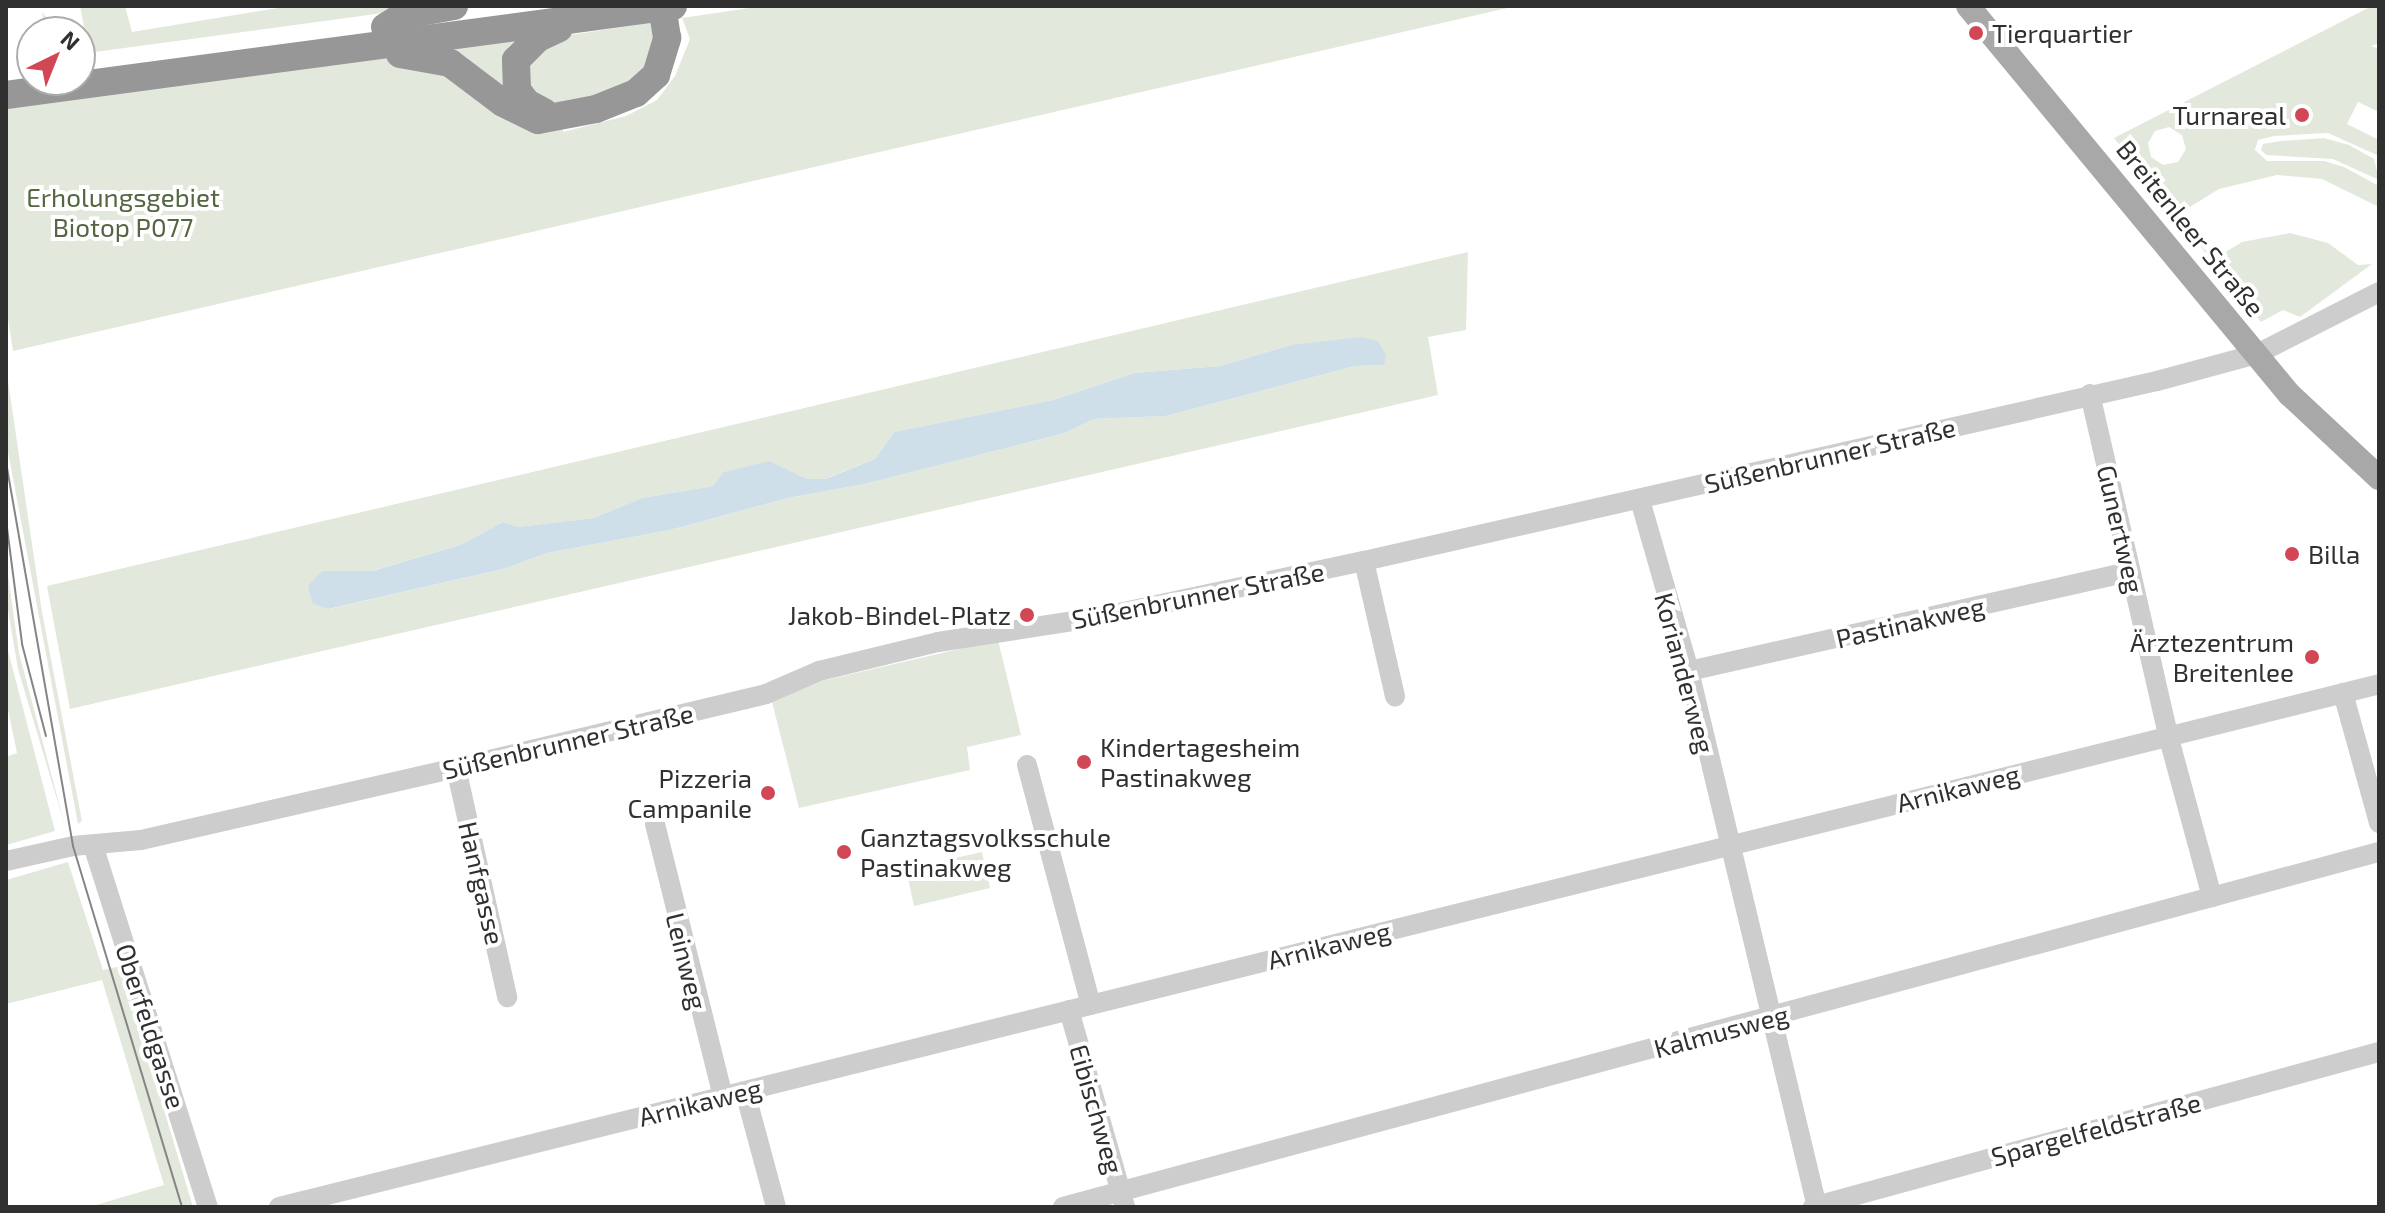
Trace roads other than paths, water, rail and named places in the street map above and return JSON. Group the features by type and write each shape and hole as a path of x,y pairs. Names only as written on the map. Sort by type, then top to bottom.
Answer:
{"highway":[{"path":"96,65 381,37 404,15 454,6"},
{"path":"381,37 392,54 450,63 520,114 538,120 622,100 646,86 663,62 667,38 662,6"},
{"path":"6,95 557,13 673,6"},
{"path":"556,117 527,103 513,76 525,48 557,13"}],"main road":[{"name":"Breitenleer Straße","path":"1968,6 2289,394 2379,478"}],"street":[{"name":"Süßenbrunner Straße","path":"6,861 93,845 141,840 766,694 819,671 923,646 1100,617 1364,561 1640,500 2257,354 2379,292"},
{"name":"Gunertweg","path":"2090,394 2168,735 2212,897"},
{"name":"Korianderweg","path":"1640,500 1689,671 1727,846 1816,1207"},
{"path":"1364,561 1395,696"},
{"name":"Pastinakweg","path":"1689,671 2130,572"},
{"name":"Arnikaweg","path":"279,1207 2379,684"},
{"path":"2343,693 2379,823"},
{"name":"Eibischweg","path":"1027,765 1091,1005"},
{"name":"Hanfgasse","path":"456,768 507,997"},
{"name":"Leinweg","path":"655,824 723,1097"},
{"name":"Oberfeldgasse","path":"93,845 208,1207"},
{"name":"Kalmusweg","path":"1063,1207 1123,1199 2379,852"},
{"name":"Eibischweg","path":"1069,1010 1123,1199"},
{"name":"Spargelfeldstraße","path":"1816,1207 2379,1052"},
{"path":"745,1092 776,1207"}],"tram line":[{"path":"6,462 73,846 182,1207"},
{"path":"6,520 22,644 46,736"}],"place":[{"name":"Tierquartier","path":"1976,33"},
{"name":"Turnareal","path":"2302,115"},
{"name":"Billa","path":"2292,554"},
{"name":"Jakob-Bindel-Platz","path":"1027,615"},
{"name":"Ärztezentrum Breitenlee","path":"2312,657"},
{"name":"Kindertagesheim Pastinakweg","path":"1084,762"},
{"name":"Pizzeria Campanile","path":"768,793"},
{"name":"Ganztagsvolksschule Pastinakweg","path":"844,852"}],"park label":[{"name":"Erholungsgebiet Biotop P077","path":"123,212"}]}
